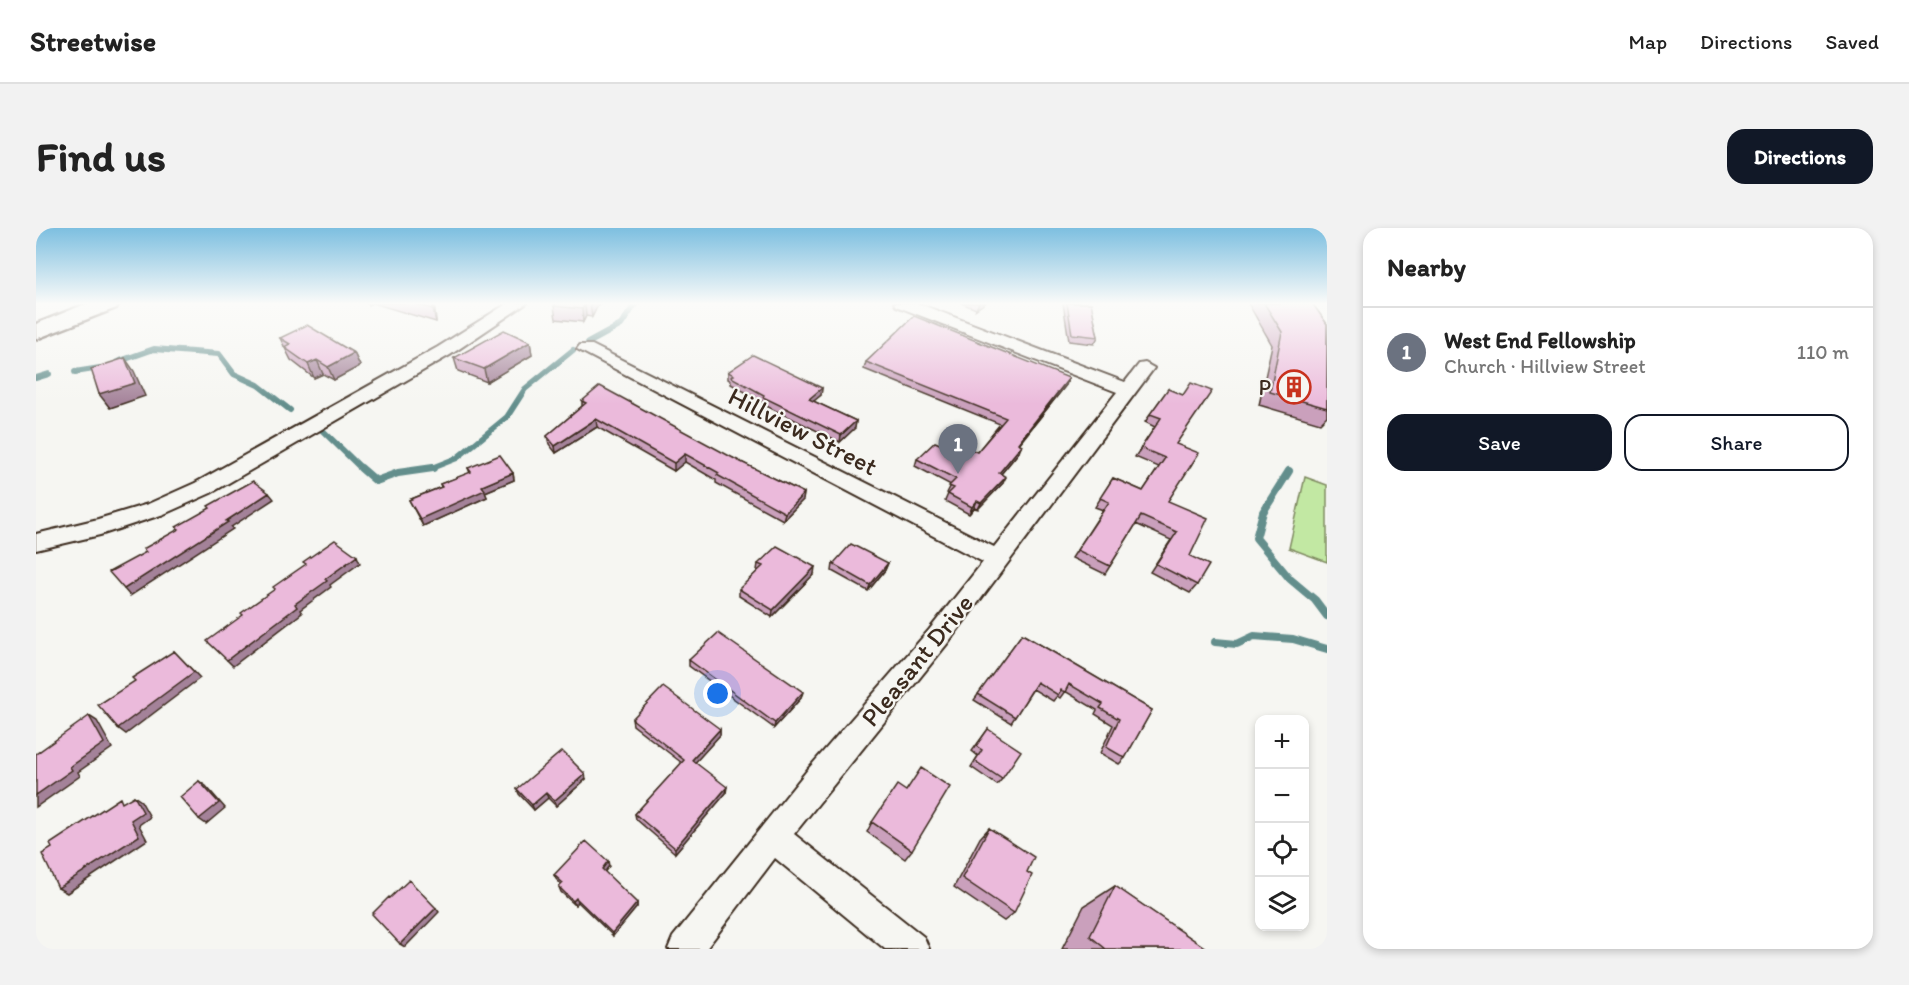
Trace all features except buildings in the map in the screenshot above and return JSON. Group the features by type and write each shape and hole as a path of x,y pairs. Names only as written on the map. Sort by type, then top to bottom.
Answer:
{"street":[{"path":"36,542 100,527 156,509 202,488 466,337"},
{"path":"990,337 1127,389"},
{"name":"Hillview Street","path":"586,349 996,559"},
{"name":"Pleasant Drive","path":"685,949 819,778 938,637 1144,368"},
{"path":"774,836 806,865 912,949"}],"green space":[{"path":"1305,477 1327,485 1327,562 1289,548"}],"waterway":[{"path":"588,343 600,337"},
{"path":"117,362 154,349 219,354 234,374 258,385 290,410"},
{"path":"431,468 457,458 507,417 525,389 573,350"},
{"path":"75,372 100,368"},
{"path":"36,378 49,374"},
{"path":"320,428 362,469"},
{"path":"361,468 376,481 398,473 431,468"},
{"path":"1289,471 1263,512 1256,538 1290,579 1315,600 1327,616"},
{"path":"1215,642 1237,644 1254,636 1293,639 1327,649"}],"place":[{"name":"P","path":"1294,387"},
{"name":"West End Fellowship","path":"958,474"}]}
